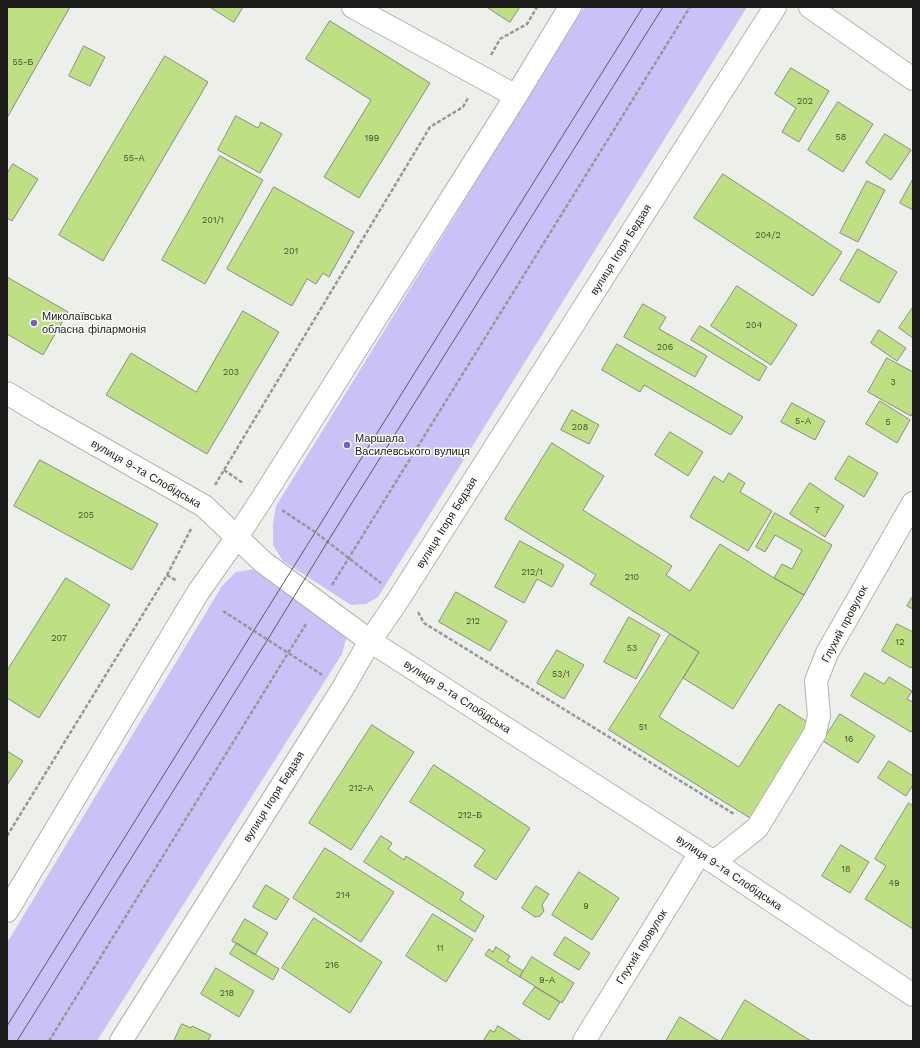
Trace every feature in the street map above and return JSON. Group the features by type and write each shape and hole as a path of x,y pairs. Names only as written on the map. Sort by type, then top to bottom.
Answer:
{"street":[{"path":"353,7 516,96"},
{"path":"7,911 197,594 267,491 516,96 570,7"},
{"name":"вулиця Ігоря Бедзая","path":"121,1041 343,688 370,641 398,600 775,7"},
{"path":"810,7 913,79"},
{"name":"вулиця 9-та Слобідська","path":"7,393 204,506 263,562 370,641 707,858 913,995"},
{"name":"Глухий провулок","path":"584,1041 707,858 757,828 815,734 819,716 816,681 827,653 913,503"}],"path":[{"path":"500,38 527,24 537,7"},
{"path":"329,590 690,7"},
{"path":"214,486 430,127 463,107"},
{"path":"224,470 248,487"},
{"path":"276,506 315,532 386,587"},
{"path":"7,836 168,575 195,520"},
{"path":"414,608 424,623 757,828"},
{"path":"223,611 326,677"},
{"path":"49,1041 308,621"}],"shaded area":[{"path":"584,7 747,7 378,597 366,604 351,605 283,561 273,545 273,524 276,506"},
{"path":"262,568 347,635 342,654 97,1041 7,1041 7,943 222,586 236,572"}],"building":[{"path":"7,7 70,7 7,118"},
{"path":"210,7 243,7 234,22"},
{"path":"487,7 520,7 510,22"},
{"path":"330,21 430,83 359,198 324,177 371,100 306,59"},
{"path":"84,46 105,57 90,86 69,76"},
{"path":"165,56 208,82 103,261 59,235"},
{"path":"791,68 829,91 799,142 782,132 796,108 775,94"},
{"path":"838,102 873,124 843,172 808,150"},
{"path":"236,116 258,128 261,122 282,134 260,173 218,150"},
{"path":"885,134 911,150 891,180 866,163"},
{"path":"220,156 263,180 205,284 162,260"},
{"path":"13,164 38,179 12,221 7,218 7,174"},
{"path":"723,174 842,252 813,296 694,218"},
{"path":"913,179 913,210 900,203"},
{"path":"867,181 885,190 858,242 840,233"},
{"path":"274,187 354,232 329,277 323,273 316,284 307,279 292,306 227,269"},
{"path":"858,249 897,272 879,303 840,280"},
{"name":"Миколаївська обласна філармонія","path":"7,277 68,312 43,355 7,334"},
{"path":"737,286 797,325 771,365 711,326"},
{"path":"643,304 666,317 659,329 707,356 695,377 624,337"},
{"path":"913,307 913,338 899,328"},
{"path":"243,311 279,332 207,454 106,395 131,353 196,392"},
{"path":"700,326 767,367 759,381 691,340"},
{"path":"879,330 906,348 897,361 871,343"},
{"path":"617,344 743,417 731,435 644,385 640,392 602,370"},
{"path":"887,358 913,372 913,412 911,416 868,392"},
{"path":"880,401 910,420 897,443 866,424"},
{"path":"792,403 825,421 815,440 781,422"},
{"path":"572,410 599,425 589,444 561,430"},
{"path":"670,432 703,452 688,476 655,455"},
{"path":"552,443 604,476 583,510 672,566 666,575 690,591 720,544 804,595 733,709 683,678 699,652 590,584 596,575 505,519"},
{"path":"849,456 878,473 864,497 835,479"},
{"path":"40,460 158,524 132,570 14,506"},
{"path":"729,473 745,483 740,492 772,511 748,551 690,517 714,476 723,482"},
{"path":"810,483 844,506 825,537 790,514"},
{"path":"775,513 832,545 804,595 774,578 782,564 792,569 802,550 775,535 765,552 756,547"},
{"path":"520,541 564,565 552,587 537,579 524,603 495,587"},
{"path":"66,578 110,605 39,718 7,698 7,671"},
{"path":"456,592 507,621 490,651 439,622"},
{"path":"913,596 913,609 907,606"},
{"path":"629,617 660,635 636,679 604,662"},
{"path":"897,624 913,632 913,665 911,668 882,651"},
{"path":"670,634 699,652 659,717 739,767 779,704 809,723 750,818 609,730"},
{"path":"557,650 584,665 564,699 537,683"},
{"path":"865,673 884,684 889,677 912,691 907,699 913,702 913,729 911,732 851,696"},
{"path":"840,714 875,736 858,763 823,741"},
{"path":"372,725 414,752 351,850 309,823"},
{"path":"7,751 23,761 7,785"},
{"path":"889,761 913,776 913,785 906,796 878,778"},
{"path":"434,765 530,828 496,880 474,866 485,850 410,802"},
{"path":"909,803 913,806 913,929 865,899 886,866 875,859"},
{"path":"381,836 392,843 388,849 404,860 406,856 464,893 460,900 484,916 475,932 364,862"},
{"path":"841,845 869,862 850,893 822,876"},
{"path":"325,848 394,892 361,942 293,898"},
{"path":"579,872 619,898 592,940 552,915"},
{"path":"266,885 289,899 276,920 253,907"},
{"path":"536,886 549,894 542,905 544,911 540,916 535,917 522,908"},
{"path":"433,914 473,939 446,982 406,956"},
{"path":"314,918 382,962 350,1013 282,968"},
{"path":"245,919 268,933 255,955 232,941"},
{"path":"565,937 590,953 579,970 554,955"},
{"path":"237,943 279,969 273,980 230,954"},
{"path":"496,947 510,956 507,961 523,971 520,977 485,955 489,949 493,952"},
{"path":"532,957 574,983 562,1003 520,977"},
{"path":"216,968 254,991 239,1017 201,994"},
{"path":"535,987 560,1002 549,1020 523,1004"},
{"path":"745,1000 811,1041 721,1041"},
{"path":"680,1017 719,1041 666,1041"},
{"path":"182,1024 191,1028 192,1026 211,1035 208,1041 174,1041"},
{"path":"498,1026 522,1041 483,1041 490,1030 494,1032"}],"tram line":[{"path":"7,1026 643,7"},
{"path":"17,1041 663,7"}],"place":[{"name":"Миколаївська обласна філармонія","path":"34,323"},
{"name":"Маршала Василевського вулиця","path":"347,445"}]}
